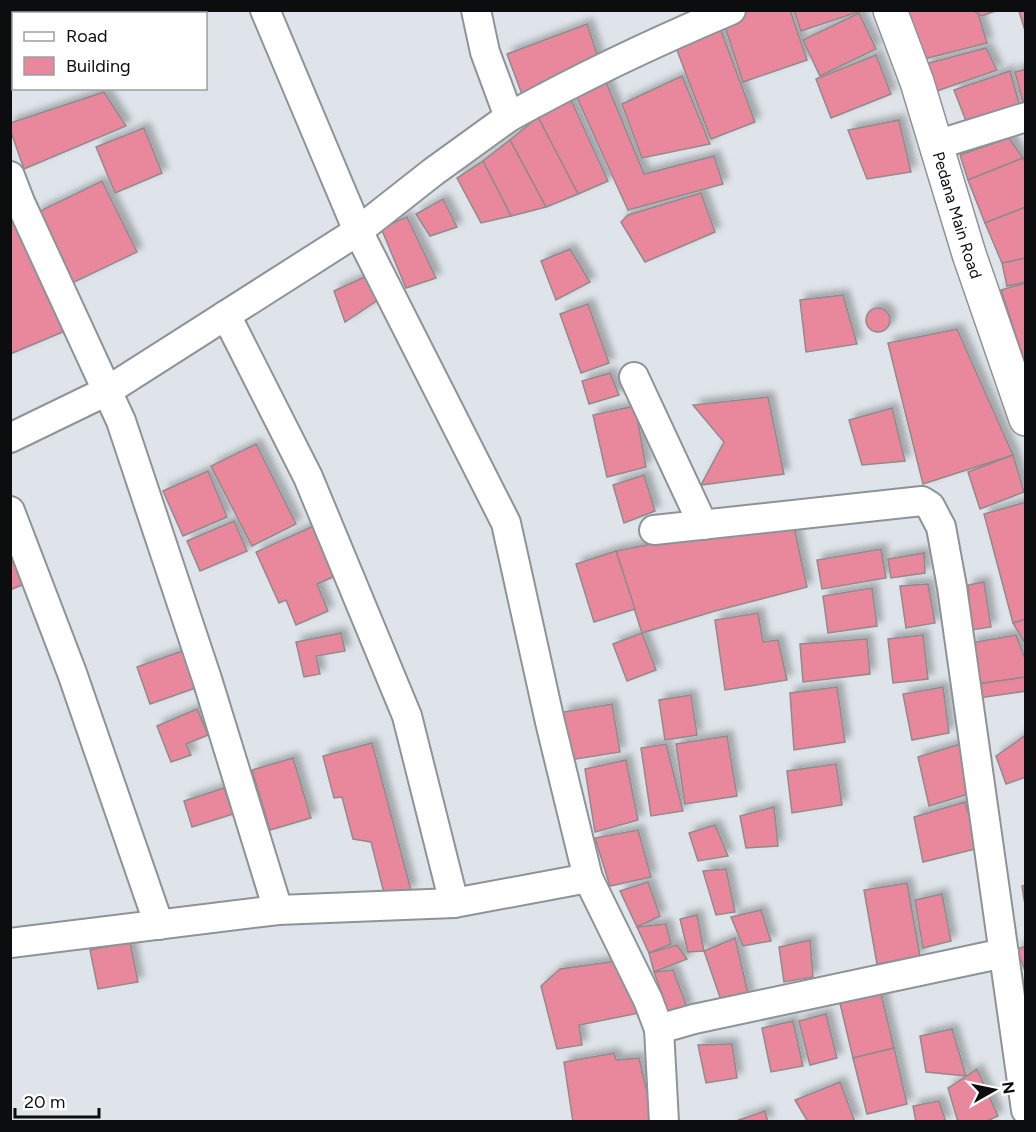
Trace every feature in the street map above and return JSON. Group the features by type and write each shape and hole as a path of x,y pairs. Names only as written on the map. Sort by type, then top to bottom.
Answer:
{"main road":[{"name":"Pedana Main Road","path":"890,10 917,82 969,254 1026,419"}],"street":[{"path":"265,10 358,231 506,523 550,723 588,878 648,1000 659,1029 664,1122"},
{"path":"476,10 485,52 509,117"},
{"path":"10,438 107,391 358,231 433,172 509,117 567,85 731,10"},
{"path":"936,145 1026,117"},
{"path":"14,194 121,421 207,679 278,910"},
{"path":"226,315 308,477 407,716 454,903"},
{"path":"634,377 702,525"},
{"path":"654,530 922,501 930,506 941,527 952,587 1026,1110"},
{"path":"10,511 72,673 159,925"},
{"path":"11,941 278,910 454,903 588,878"},
{"path":"659,1029 706,1016 1004,953"}],"building":[{"path":"751,10 790,10 807,60 743,82 723,20"},
{"path":"794,10 858,10 858,12 801,31"},
{"path":"903,10 971,10 978,13 987,43 920,60"},
{"path":"973,10 998,10 982,16"},
{"path":"1026,10 1026,34 1019,11"},
{"path":"859,13 876,49 820,76 803,40"},
{"path":"587,24 599,60 523,97 507,54"},
{"path":"720,28 755,122 711,139 675,45"},
{"path":"986,48 997,70 934,92 925,64"},
{"path":"876,55 891,94 831,118 816,79"},
{"path":"1026,69 1026,106 1024,106 1015,72"},
{"path":"1010,71 1020,107 971,134 954,90"},
{"path":"682,76 710,144 642,158 622,104"},
{"path":"606,82 644,174 714,156 723,184 628,210 575,93"},
{"path":"104,92 126,126 24,169 10,123"},
{"path":"571,100 608,181 578,194 538,117"},
{"path":"538,117 578,194 546,207 510,140"},
{"path":"899,120 911,172 867,179 848,130"},
{"path":"144,128 162,173 115,193 96,147"},
{"path":"1009,138 1023,158 968,180 960,155"},
{"path":"510,140 546,207 511,216 483,161"},
{"path":"1023,158 1026,164 1026,207 985,223 968,180"},
{"path":"483,161 511,216 481,223 457,178"},
{"path":"102,181 137,252 70,284 36,213"},
{"path":"701,193 715,232 645,262 621,222 628,215"},
{"path":"10,199 65,331 10,354"},
{"path":"443,199 457,227 430,236 416,214"},
{"path":"1026,207 1026,258 1002,263 985,223"},
{"path":"407,217 436,278 406,288 381,228"},
{"path":"570,249 590,282 556,300 541,261"},
{"path":"1026,258 1026,282 1007,286 1002,263"},
{"path":"371,274 384,296 345,322 334,291"},
{"path":"1026,283 1026,366 1001,290"},
{"path":"843,295 857,344 806,352 800,300"},
{"path":"588,304 609,363 581,373 560,314"},
{"path":"878,308 887,311 890,320 887,329 878,332 869,329 866,320 869,311"},
{"path":"957,329 1013,455 923,484 888,343"},
{"path":"610,373 619,395 589,404 582,381"},
{"path":"768,397 784,474 701,485 724,442 693,405"},
{"path":"635,406 646,467 607,477 593,415"},
{"path":"892,408 905,461 862,465 849,420"},
{"path":"256,444 296,524 252,546 211,466"},
{"path":"1013,455 1024,492 980,509 968,472"},
{"path":"208,471 227,517 183,536 163,491"},
{"path":"644,475 655,511 624,523 613,485"},
{"path":"1026,502 1026,619 1013,623 984,514"},
{"path":"234,521 247,551 200,571 187,541"},
{"path":"320,523 342,573 317,584 328,611 296,625 286,600 279,603 256,552"},
{"path":"794,527 807,587 642,633 616,551 661,542"},
{"path":"881,549 886,578 822,589 817,560"},
{"path":"10,550 24,584 10,590"},
{"path":"616,551 635,609 594,622 576,564"},
{"path":"924,553 925,573 891,578 888,559"},
{"path":"984,582 991,627 972,630 968,585"},
{"path":"928,584 935,623 906,628 900,586"},
{"path":"872,588 877,626 828,633 823,596"},
{"path":"758,613 763,642 778,640 787,680 725,690 715,620"},
{"path":"1026,619 1026,645 1013,623"},
{"path":"341,633 345,651 316,656 320,674 304,677 296,642"},
{"path":"642,633 656,670 627,681 613,644"},
{"path":"923,635 928,679 893,683 888,639"},
{"path":"1016,635 1026,661 1026,677 977,684 970,643"},
{"path":"867,639 870,674 803,682 800,644"},
{"path":"191,648 204,685 150,704 137,667"},
{"path":"1026,677 1026,691 979,698 977,684"},
{"path":"837,687 845,742 794,750 790,693"},
{"path":"943,687 949,733 912,740 903,694"},
{"path":"691,695 697,735 665,740 659,700"},
{"path":"612,704 620,752 570,760 563,712"},
{"path":"197,709 208,735 186,744 191,755 171,762 157,726"},
{"path":"1026,735 1026,777 1006,784 996,756"},
{"path":"727,736 737,796 685,804 676,744"},
{"path":"372,743 411,890 385,897 371,842 353,839 342,797 334,798 323,756"},
{"path":"666,744 683,811 651,816 641,748"},
{"path":"960,744 975,792 929,806 918,757"},
{"path":"293,758 311,818 270,830 252,770"},
{"path":"626,760 638,820 595,832 585,769"},
{"path":"836,764 842,805 792,813 787,771"},
{"path":"224,788 233,814 192,827 184,801"},
{"path":"965,802 979,848 923,862 914,817"},
{"path":"774,807 778,846 746,848 740,816"},
{"path":"715,825 728,856 698,861 689,833"},
{"path":"638,830 651,877 610,886 595,838"},
{"path":"726,869 735,912 716,915 703,871"},
{"path":"648,882 660,916 637,927 620,891"},
{"path":"907,883 920,956 877,964 864,890"},
{"path":"1026,885 1026,911 1022,886"},
{"path":"942,894 951,941 923,948 915,900"},
{"path":"761,910 771,941 743,946 731,917"},
{"path":"697,915 704,951 688,952 680,919"},
{"path":"666,924 671,944 649,953 637,927"},
{"path":"735,938 749,998 722,1003 704,951"},
{"path":"810,940 813,977 784,982 779,947"},
{"path":"130,942 138,982 98,989 90,950"},
{"path":"677,945 687,959 654,972 649,953"},
{"path":"1026,946 1026,974 1017,949"},
{"path":"617,961 639,1013 579,1025 582,1045 557,1049 541,986 560,969"},
{"path":"673,970 688,1010 669,1014 654,972"},
{"path":"879,985 894,1048 853,1058 838,995"},
{"path":"826,1014 837,1058 810,1065 799,1021"},
{"path":"793,1021 803,1066 771,1072 762,1028"},
{"path":"952,1029 966,1076 926,1072 920,1036"},
{"path":"732,1044 737,1078 706,1083 698,1045"},
{"path":"894,1048 907,1104 867,1114 853,1058"},
{"path":"614,1053 616,1060 639,1058 654,1122 573,1122 564,1062"},
{"path":"977,1069 998,1116 985,1122 958,1122 948,1088"},
{"path":"840,1082 855,1122 808,1122 795,1100"},
{"path":"939,1101 946,1122 916,1122 913,1106"},
{"path":"765,1111 768,1122 733,1122"}]}
